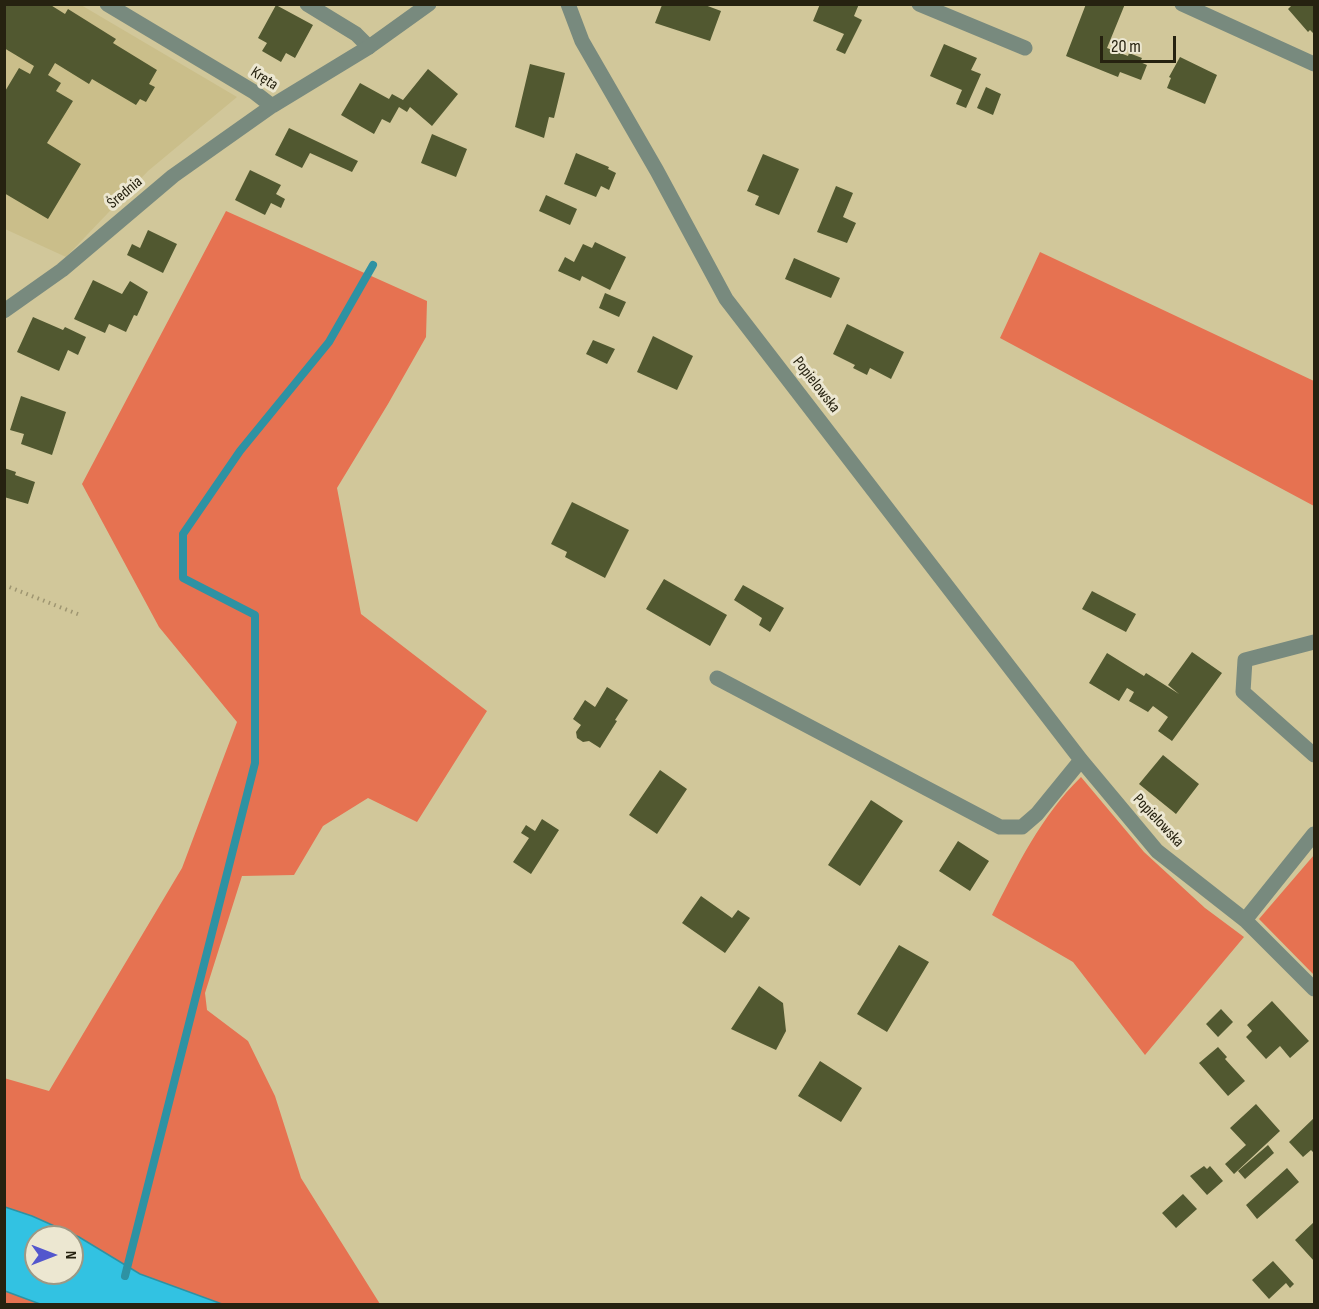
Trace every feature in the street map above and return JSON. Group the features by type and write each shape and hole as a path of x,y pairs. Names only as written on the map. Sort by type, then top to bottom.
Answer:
{"street":[{"name":"Kręta","path":"107,4 254,92 272,106 369,47 429,4"},
{"path":"307,4 356,34 369,47"},
{"name":"Popielowska","path":"568,4 582,41 657,171 726,299 1081,760 1158,851 1245,920 1314,989"},
{"path":"919,4 1025,48"},
{"path":"1182,4 1314,64"},
{"name":"Średnia","path":"4,310 62,270 173,176 272,106"},
{"path":"1314,642 1245,660 1243,692 1314,755"},
{"path":"717,678 1000,827 1022,827 1037,814 1081,760"},
{"path":"1245,920 1314,834"}],"path":[{"path":"4,585 80,615"}],"shaded area":[{"path":"5,5 81,5 237,97 148,171 66,257 5,229"},
{"path":"226,211 427,301 426,337 337,488 361,614 487,711 417,822 368,798 323,826 294,875 242,876 205,993 207,1010 248,1041 275,1096 301,1178 380,1304 5,1304 4,1078 49,1091 182,868 237,722 159,627 82,484"},
{"path":"1040,252 1314,381 1314,506 1000,338"},
{"path":"1081,777 1144,852 1205,908 1244,937 1145,1055 1073,962 992,915 1042,825"},
{"path":"1314,855 1314,975 1259,919"}],"water":[{"path":"5,1207 52,1225 24,1225 24,1285 84,1285 84,1240 140,1274 222,1304 40,1304 5,1291"}],"building":[{"path":"4,4 49,4 65,14 68,9 116,39 113,43 157,70 149,84 155,87 146,102 140,99 136,105 92,79 89,84 55,63 48,75 61,83 56,91 73,101 47,143 81,164 48,219 4,193 4,93 19,68 30,74 34,66 4,48"},
{"path":"820,4 859,4 854,16 862,20 845,54 836,50 844,34 813,21"},
{"path":"1086,4 1125,4 1107,48 1128,56 1129,53 1142,58 1140,62 1147,65 1141,80 1120,72 1118,77 1066,56"},
{"path":"1293,4 1314,4 1313,33 1310,30 1308,32 1288,9"},
{"path":"276,5 313,25 295,58 286,53 281,62 262,51 267,43 258,38"},
{"path":"662,5 705,5 721,11 710,41 655,23"},
{"path":"944,44 977,58 971,70 981,74 966,108 956,104 962,90 930,76"},
{"path":"1180,57 1217,75 1205,104 1167,88 1171,78 1169,77"},
{"path":"530,64 565,73 554,118 549,117 544,138 515,127"},
{"path":"428,69 458,94 432,126 410,107 407,112 399,107 390,123 382,119 374,134 341,115 360,83 389,99 392,94 403,100"},
{"path":"986,87 1001,94 993,115 977,108"},
{"path":"289,128 358,161 352,172 310,153 302,168 275,155"},
{"path":"432,134 467,149 456,177 421,163"},
{"path":"576,153 609,167 608,169 616,173 609,190 601,186 596,197 564,184"},
{"path":"763,154 799,169 779,215 755,205 759,196 747,191"},
{"path":"250,170 281,185 276,194 285,199 281,208 271,203 265,215 235,200"},
{"path":"836,186 853,193 843,217 856,223 847,243 817,232"},
{"path":"546,195 577,209 570,225 539,211"},
{"path":"148,230 177,244 163,273 127,255 132,244 140,248"},
{"path":"595,242 626,257 610,290 582,276 580,281 558,271 565,257 574,262 583,244 592,248"},
{"path":"794,258 840,278 831,298 785,279"},
{"path":"93,280 122,294 130,281 148,292 137,316 134,315 126,332 109,324 105,333 74,319"},
{"path":"605,293 626,302 619,317 599,308"},
{"path":"33,317 63,330 65,327 86,337 78,355 68,350 59,371 17,352"},
{"path":"847,324 904,352 891,379 870,368 867,375 853,368 855,365 833,354"},
{"path":"653,336 693,356 677,390 637,372"},
{"path":"593,340 615,349 607,364 586,354"},
{"path":"21,396 66,412 52,455 21,444 24,434 10,430"},
{"path":"4,468 16,472 15,475 35,482 28,504 4,497"},
{"path":"572,502 629,530 605,578 565,557 567,552 551,544"},
{"path":"664,579 727,615 710,646 646,609"},
{"path":"743,585 784,608 770,632 759,625 762,618 734,600"},
{"path":"1092,591 1136,614 1126,632 1082,609"},
{"path":"1192,652 1222,673 1172,741 1158,731 1168,717 1153,706 1148,712 1129,701 1134,692 1127,688 1119,701 1089,683 1107,653 1144,676 1146,673 1179,694 1168,685"},
{"path":"607,687 628,700 600,748 589,741 583,742 577,738 576,732 581,725 573,719 585,700 595,707"},
{"path":"1163,755 1199,784 1176,814 1139,784"},
{"path":"660,770 687,789 657,834 629,815"},
{"path":"871,800 903,821 860,886 828,865"},
{"path":"542,819 559,830 531,874 513,862 529,838 521,833 526,825 535,831"},
{"path":"958,841 989,861 970,891 939,871"},
{"path":"701,896 732,918 738,910 750,918 725,953 682,923"},
{"path":"899,945 929,962 887,1032 857,1014"},
{"path":"759,986 783,1003 786,1031 776,1050 731,1029"},
{"path":"1272,1001 1309,1041 1290,1058 1280,1046 1266,1059 1246,1037 1252,1031 1247,1025"},
{"path":"1221,1009 1233,1022 1218,1037 1206,1024"},
{"path":"1218,1047 1227,1057 1225,1059 1245,1081 1228,1096 1199,1063"},
{"path":"820,1061 862,1088 841,1122 798,1096"},
{"path":"1256,1104 1280,1131 1234,1174 1225,1164 1246,1145 1230,1128"},
{"path":"1314,1118 1314,1153 1311,1150 1303,1157 1289,1142"},
{"path":"1268,1145 1274,1153 1245,1179 1238,1171"},
{"path":"1204,1166 1207,1169 1210,1166 1223,1181 1207,1195 1190,1176"},
{"path":"1287,1168 1299,1182 1257,1219 1246,1205"},
{"path":"1183,1194 1197,1209 1176,1228 1162,1213"},
{"path":"1314,1222 1314,1261 1295,1240"},
{"path":"1273,1261 1294,1284 1290,1288 1286,1283 1269,1299 1252,1280"}],"waterway":[{"path":"125,1276 255,763 255,615 183,578 183,534 240,451 329,342 373,265"}]}
